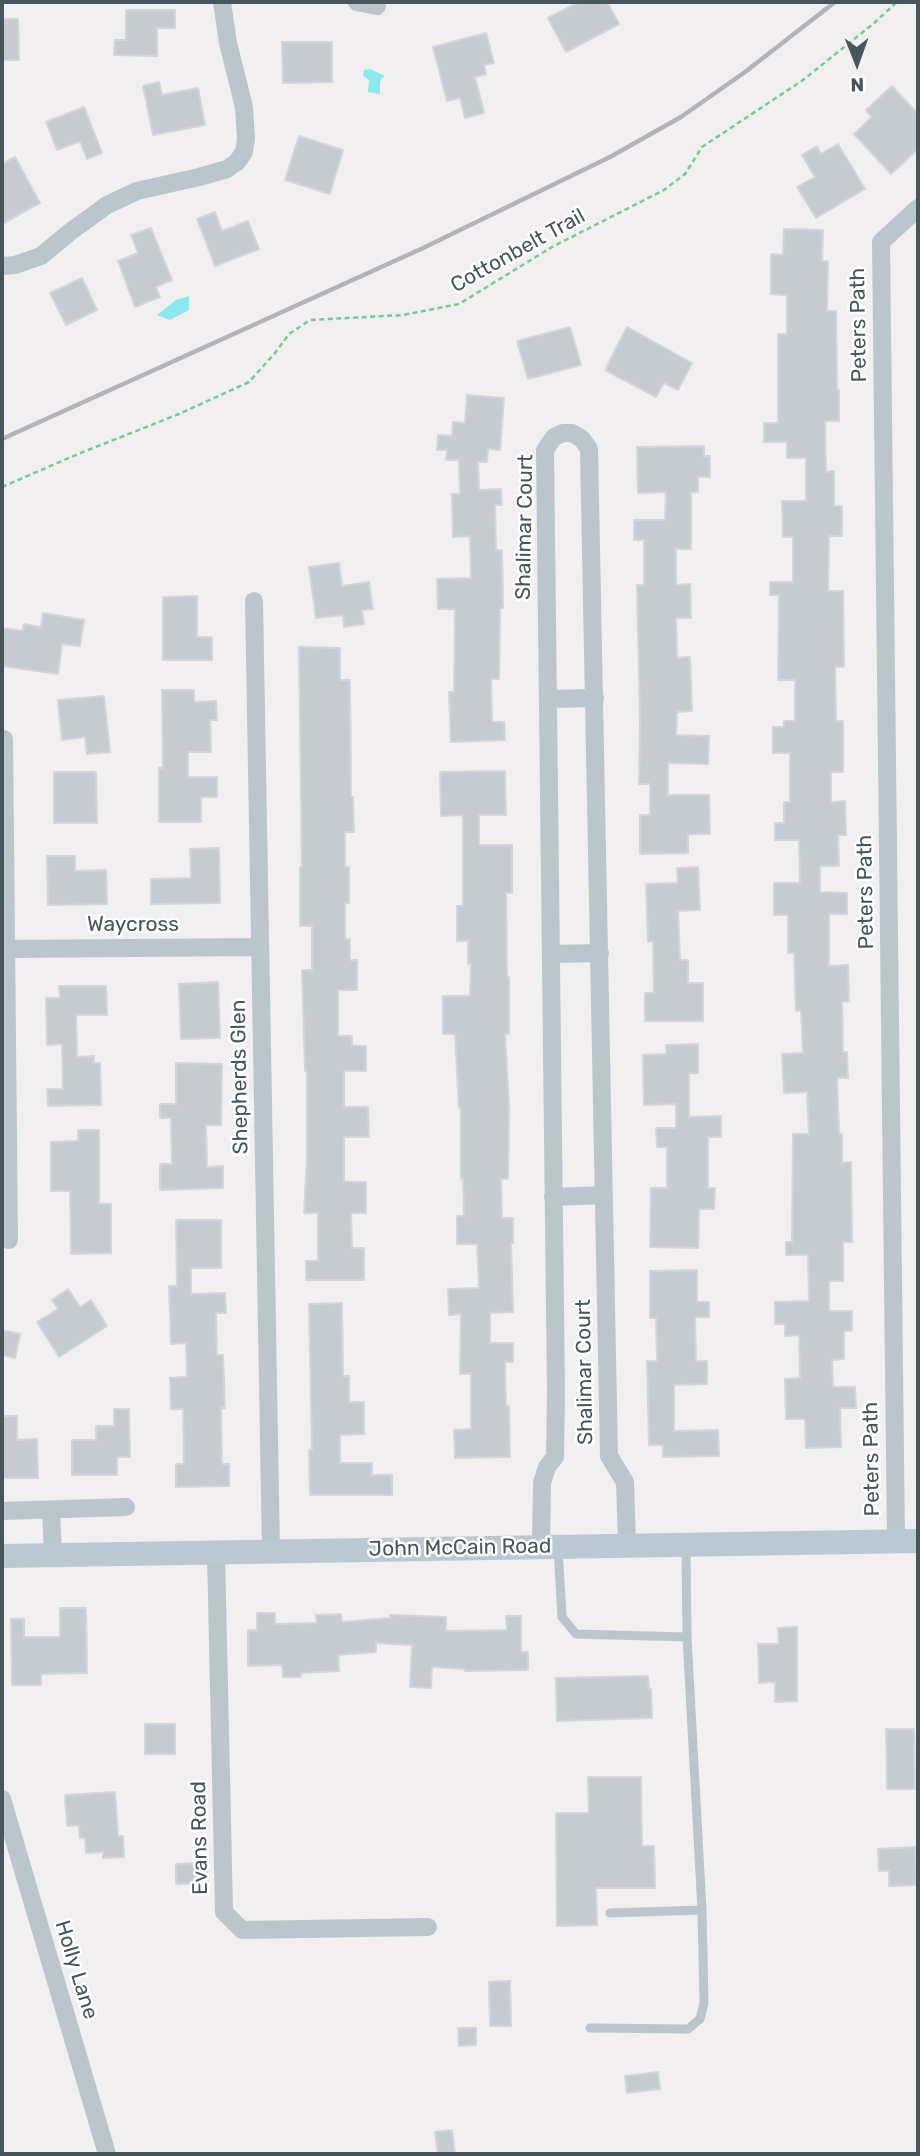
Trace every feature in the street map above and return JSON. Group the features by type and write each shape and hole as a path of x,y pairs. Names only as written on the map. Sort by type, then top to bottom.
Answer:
{"main road":[{"name":"John McCain Road","path":"2,1556 907,1541"}],"street":[{"path":"2,266 15,265 41,256 107,205 137,191 227,169 237,162 244,152 246,139 244,107 228,43 222,2"},
{"path":"357,2 377,6"},
{"name":"Peters Path","path":"907,1541 881,242 918,208"},
{"name":"Shalimar Court","path":"550,1546 542,1483 547,1467 555,1457 545,450 554,437 563,433 572,433 582,439 589,449 609,1456 625,1482 626,1545"},
{"name":"Shepherds Glen","path":"254,601 271,1551"},
{"path":"548,699 595,698"},
{"path":"3,739 9,1240"},
{"name":"Waycross","path":"6,949 260,947"},
{"path":"551,954 600,953"},
{"path":"553,1197 604,1195"},
{"path":"2,1511 126,1507"},
{"path":"51,1510 53,1555"},
{"name":"Evans Road","path":"216,1552 224,1912 242,1930 428,1927"},
{"name":"Holly Lane","path":"2,1799 107,2154"}],"lane":[{"path":"590,2028 688,2029 700,2019 704,2003 702,1910 687,1637 686,1544"},
{"path":"550,1546 562,1617 576,1634 687,1637"},
{"path":"610,1913 702,1910"}],"path":[{"name":"Cottonbelt Trail","path":"2,487 249,382 289,334 310,320 403,315 459,304 552,247 664,190 685,174 702,147 803,80 897,2"}],"water":[{"path":"370,69 385,76 381,79 380,94 368,92 369,80 363,76 364,70"},
{"path":"189,296 189,310 170,320 157,315 176,300"}],"building":[{"path":"579,2 607,2 619,24 566,52 548,18"},
{"path":"126,10 175,10 175,28 157,28 157,56 114,55 115,40 126,40"},
{"path":"2,19 18,19 19,60 2,60"},
{"path":"486,33 494,63 484,65 486,74 475,77 484,113 465,118 460,98 447,101 433,47"},
{"path":"282,42 332,42 332,82 283,83"},
{"path":"159,82 162,95 198,88 205,125 153,135 143,86"},
{"path":"892,86 918,114 918,149 891,174 854,134 872,117 866,110"},
{"path":"84,107 102,153 87,159 80,141 57,150 46,122"},
{"path":"299,136 343,150 330,194 285,180"},
{"path":"838,144 865,189 816,218 797,187 815,177 802,155 817,146 821,154"},
{"path":"15,157 40,203 2,224 2,164"},
{"path":"215,212 222,231 248,221 259,249 215,266 197,219"},
{"path":"151,228 172,280 156,287 160,297 135,307 118,261 138,253 131,235"},
{"path":"784,229 823,230 822,261 828,261 827,311 836,311 839,421 825,421 826,472 834,471 834,506 842,506 842,536 829,536 828,591 843,591 844,667 835,667 836,721 843,721 843,772 831,772 831,802 845,801 846,835 838,835 839,866 820,866 820,892 847,893 847,914 829,914 829,966 848,965 849,1001 842,1002 843,1052 847,1052 848,1078 837,1078 842,1163 851,1162 852,1242 843,1242 843,1281 829,1281 829,1311 852,1311 852,1331 844,1331 844,1359 832,1360 833,1387 855,1387 856,1408 840,1408 841,1447 806,1448 805,1419 786,1419 785,1379 800,1378 799,1335 785,1336 785,1324 775,1324 775,1302 809,1301 808,1255 786,1255 786,1242 792,1242 793,1134 809,1134 807,1092 784,1093 782,1054 803,1053 801,1011 796,1011 794,953 788,953 788,915 774,915 774,883 800,883 799,840 775,840 775,823 784,823 784,802 790,802 790,753 773,753 773,727 784,727 784,721 795,721 795,680 778,680 779,595 770,595 770,582 793,582 793,537 783,537 782,501 806,501 806,458 787,458 787,442 764,442 764,423 778,423 778,334 787,334 787,295 771,294 771,254 783,255"},
{"path":"82,278 97,310 66,325 50,293"},
{"path":"570,327 581,365 528,379 517,341"},
{"path":"627,327 692,363 678,390 664,383 656,397 605,370"},
{"path":"467,395 504,398 500,450 488,449 487,462 478,462 479,490 501,489 502,505 495,505 496,550 502,550 503,608 500,608 499,679 491,679 492,722 504,722 505,740 451,742 449,692 454,692 455,609 438,609 437,579 471,578 470,536 453,537 452,494 460,494 459,460 446,460 447,450 437,450 438,435 452,436 453,422 465,423"},
{"path":"704,446 704,456 710,456 710,477 698,477 698,492 691,492 691,549 676,549 676,585 690,584 691,618 676,618 677,658 690,657 692,711 677,712 676,735 709,736 708,764 668,763 668,795 709,795 710,834 688,834 688,853 640,854 640,815 650,815 650,784 639,784 637,585 644,585 644,540 634,540 634,520 665,520 666,492 638,493 637,447"},
{"path":"339,563 342,586 369,582 373,609 362,610 364,624 344,627 343,615 316,618 309,567"},
{"path":"197,596 197,637 212,637 212,660 163,660 163,597"},
{"path":"43,613 84,620 80,646 62,644 58,674 2,666 2,628 23,631 24,624 41,627"},
{"path":"299,647 340,648 340,680 350,680 354,832 345,832 349,903 345,903 345,939 350,939 350,960 357,960 357,990 338,990 338,1036 352,1036 352,1046 366,1046 366,1071 344,1071 344,1107 368,1107 369,1137 344,1137 344,1182 366,1182 366,1213 351,1213 352,1248 364,1248 364,1280 306,1280 306,1261 318,1261 318,1213 304,1213 307,1071 302,970 312,970 312,926 300,926 302,867"},
{"path":"162,690 194,690 194,702 216,701 217,720 210,720 211,752 188,752 188,777 217,777 217,797 201,797 201,822 159,822 159,768 163,768"},
{"path":"104,696 110,752 87,754 85,737 62,740 58,700"},
{"path":"505,771 506,815 479,815 479,845 512,845 512,893 506,893 509,977 509,1034 505,1034 509,1106 508,1179 501,1179 502,1218 513,1218 513,1312 490,1313 490,1343 513,1343 513,1362 505,1362 510,1457 455,1458 454,1430 471,1429 471,1374 460,1374 461,1314 449,1315 448,1289 479,1288 477,1244 457,1244 457,1216 464,1216 461,1108 455,1034 443,1034 443,996 470,996 471,964 468,964 468,941 457,941 457,906 463,906 463,815 441,816 440,772"},
{"path":"54,772 96,772 97,823 54,823"},
{"path":"219,848 220,903 151,904 151,879 191,878 190,849"},
{"path":"47,856 75,856 75,871 106,870 107,904 48,905"},
{"path":"698,867 700,910 678,911 680,960 688,960 688,983 703,983 703,1021 645,1021 645,993 654,993 653,941 648,942 646,884 678,883 677,868"},
{"path":"218,982 220,1038 181,1039 179,984"},
{"path":"59,986 106,986 107,1015 76,1015 77,1057 94,1056 94,1063 100,1063 101,1105 48,1106 47,1089 63,1089 62,1044 47,1045 46,998 60,998"},
{"path":"698,1044 698,1073 689,1073 689,1117 721,1116 721,1137 708,1137 708,1188 715,1188 714,1209 699,1209 698,1248 650,1247 651,1188 667,1188 667,1147 657,1147 656,1128 676,1128 676,1104 644,1105 643,1055 666,1054 666,1045"},
{"path":"176,1063 222,1064 221,1125 206,1125 207,1167 223,1166 223,1188 160,1190 160,1164 172,1164 171,1118 160,1118 160,1104 176,1104"},
{"path":"78,1130 99,1130 99,1204 111,1204 111,1253 71,1254 70,1191 51,1191 51,1142 78,1141"},
{"path":"176,1220 221,1220 221,1268 191,1268 191,1294 225,1293 226,1313 216,1313 217,1355 223,1355 225,1408 221,1408 222,1464 229,1464 229,1486 176,1487 176,1464 184,1464 183,1409 171,1409 170,1378 187,1377 186,1343 171,1344 169,1286 177,1286"},
{"path":"697,1270 697,1302 709,1302 709,1317 695,1317 696,1361 707,1361 707,1384 674,1385 674,1431 718,1430 719,1456 663,1457 663,1445 649,1445 647,1361 657,1361 656,1318 650,1318 650,1271"},
{"path":"68,1289 80,1307 91,1300 107,1326 59,1357 37,1322 58,1309 52,1300"},
{"path":"342,1303 343,1376 349,1376 349,1402 364,1402 364,1434 340,1435 340,1463 372,1463 372,1475 392,1475 392,1495 310,1495 309,1450 312,1450 309,1304"},
{"path":"2,1330 20,1334 15,1358 2,1355"},
{"path":"114,1409 129,1409 130,1457 117,1457 117,1475 72,1475 72,1440 96,1440 96,1426 114,1426"},
{"path":"2,1416 17,1416 17,1440 37,1439 38,1478 2,1478"},
{"path":"60,1608 86,1608 87,1673 41,1674 41,1685 12,1685 11,1619 24,1619 24,1637 60,1637"},
{"path":"257,1613 275,1613 275,1624 317,1623 316,1615 341,1614 342,1622 390,1618 390,1615 446,1617 446,1631 507,1630 506,1616 521,1616 521,1652 528,1652 528,1670 465,1671 432,1667 431,1688 410,1687 412,1645 376,1643 376,1652 338,1655 339,1671 283,1677 282,1665 248,1666 248,1630 257,1630"},
{"path":"797,1627 797,1701 775,1702 775,1682 759,1683 758,1644 779,1644 778,1628"},
{"path":"648,1676 652,1718 557,1721 556,1678"},
{"path":"145,1724 175,1724 175,1754 145,1754"},
{"path":"886,1729 914,1729 915,1789 887,1789"},
{"path":"588,1777 641,1777 642,1846 654,1846 655,1888 596,1888 597,1925 557,1926 556,1813 589,1813"},
{"path":"115,1792 118,1836 123,1836 124,1857 103,1858 103,1852 86,1853 85,1838 80,1838 79,1825 67,1826 65,1795"},
{"path":"915,1847 917,1885 889,1886 889,1871 879,1871 878,1849"},
{"path":"207,1863 208,1883 176,1884 176,1864"},
{"path":"510,1981 511,2026 490,2026 489,1982"},
{"path":"458,2028 476,2028 476,2045 459,2046"},
{"path":"658,2072 660,2089 627,2093 625,2076"},
{"path":"452,2130 455,2154 438,2154 435,2132"}],"railway":[{"path":"2,439 421,249 610,157 681,117 745,72 835,2"}]}
